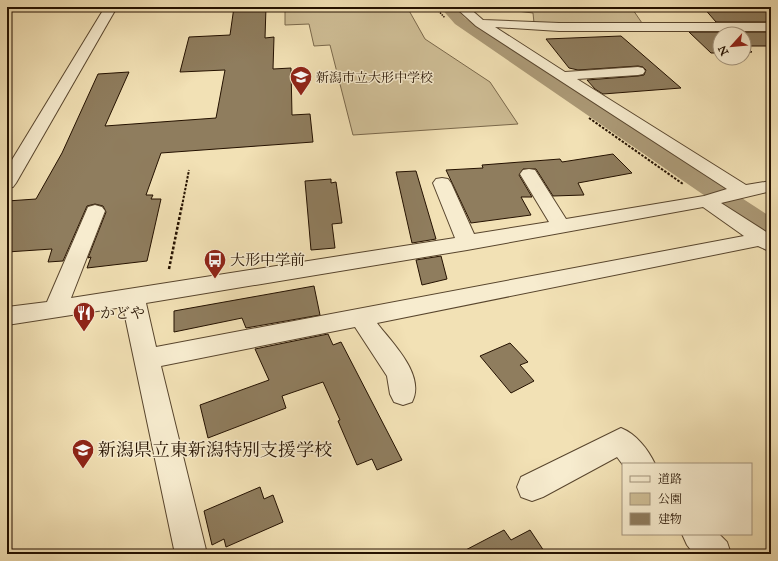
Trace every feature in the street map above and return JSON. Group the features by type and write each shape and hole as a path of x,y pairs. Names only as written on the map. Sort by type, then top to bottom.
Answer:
{"street":[{"path":"7,183 111,7"},
{"path":"461,7 479,26 561,76 739,192"},
{"path":"479,26 771,27"},
{"path":"561,76 638,71"},
{"path":"529,174 561,226"},
{"path":"442,183 467,243"},
{"path":"7,316 133,298 467,243 709,199 771,186"},
{"path":"709,199 761,243"},
{"path":"55,309 96,211"},
{"path":"147,359 761,243"},
{"path":"133,298 191,554"},
{"path":"360,318 400,374 403,394"},
{"path":"532,487 621,442 639,463"},
{"path":"699,535 715,554"}],"path":[{"path":"164,293 189,170"}],"green space":[{"path":"285,7 407,7 425,39 490,82 518,124 353,135 330,45 314,46 309,24 285,25"},
{"path":"508,7 631,7 642,23 534,23 533,13 509,10"}],"building":[{"path":"234,7 266,7 265,38 274,37 273,69 291,68 292,115 310,114 313,142 161,153 146,195 153,195 151,199 161,199 147,261 87,268 91,257 88,258 106,212 103,206 95,204 87,206 63,261 48,262 52,249 7,252 7,201 36,199 62,153 98,74 129,72 105,126 216,118 225,70 180,72 189,37 230,35"},
{"path":"703,7 771,7 771,22 716,22"},
{"path":"689,32 712,32 711,53"},
{"path":"752,32 771,32 771,46 752,46"},
{"path":"621,36 681,88 603,94 595,89 587,80 644,75 646,70 643,67 638,66 578,70 569,68 546,39"},
{"path":"613,154 632,173 578,183 584,195 553,196 536,169 523,169 519,175 532,197 521,197 531,215 471,223 446,170 483,168 482,165 560,159 562,162"},
{"path":"416,171 436,239 412,243 396,172"},
{"path":"331,179 331,183 336,182 342,223 332,224 335,248 311,250 305,181"},
{"path":"441,256 447,279 422,285 416,260"},
{"path":"314,286 320,315 246,328 242,318 174,332 174,311"},
{"path":"328,334 333,345 341,342 402,460 377,470 372,459 357,465 338,421 340,420 323,382 282,396 286,408 208,438 200,405 269,380 255,349"},
{"path":"510,343 528,362 520,365 534,381 511,393 480,356"},
{"path":"260,487 264,499 273,495 283,522 226,547 224,539 212,545 204,511"},
{"path":"504,530 511,540 530,530 546,554 458,554"}],"waterway":[{"path":"447,7 460,21 771,229"}],"place":[{"name":"新潟市立大形中学校","path":"301,96"},
{"name":"大形中学前","path":"215,280"},
{"name":"かどや","path":"84,332"},
{"name":"新潟県立東新潟特別支援学校","path":"83,470"}]}
